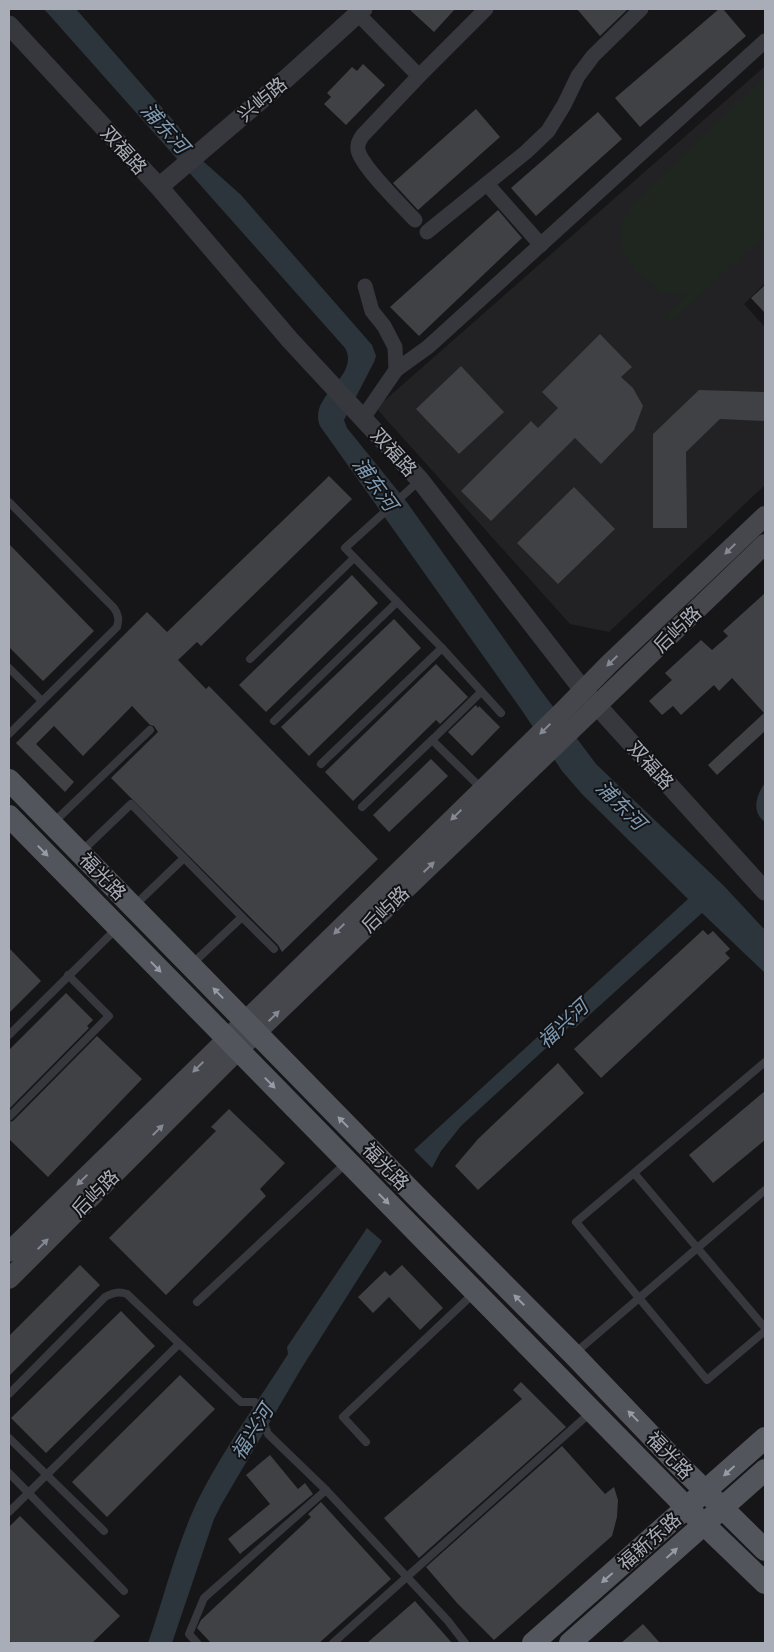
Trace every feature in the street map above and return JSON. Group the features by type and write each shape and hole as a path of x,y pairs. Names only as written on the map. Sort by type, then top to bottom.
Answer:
{"main road":[{"name":"后屿路","path":"568,720 583,690 765,516"},
{"name":"后屿路","path":"568,720 597,706 765,544"},
{"path":"534,752 568,720"},
{"name":"后屿路","path":"251,1027 482,789 534,752"},
{"name":"后屿路","path":"9,1252 251,1027 534,752"},
{"name":"福光路","path":"9,780 765,1550"},
{"name":"福光路","path":"9,816 687,1508 765,1583"},
{"name":"后屿路","path":"9,1279 232,1044"},
{"name":"福新东路","path":"533,1643 765,1438"},
{"name":"福新东路","path":"570,1643 765,1470"}],"street":[{"path":"415,220 362,160 358,148 359,142 362,135 486,9"},
{"path":"427,232 526,152 548,130 564,106 578,76 593,56 641,9"},
{"path":"360,12 419,76"},
{"name":"兴屿路","path":"158,187 288,77 360,12"},
{"name":"双福路","path":"9,25 158,187 331,385 420,480 583,690 765,891"},
{"path":"359,414 396,370 428,347 765,41"},
{"path":"487,184 541,245"},
{"path":"365,286 372,311 384,326 394,347 396,370"}],"lane":[{"path":"420,480 345,548 442,648 501,713"},
{"path":"9,502 114,608 119,622 117,627 9,734"},
{"path":"250,659 354,558"},
{"path":"274,721 397,602"},
{"path":"321,764 442,648"},
{"path":"9,668 42,701"},
{"path":"362,807 481,692"},
{"path":"52,824 150,730"},
{"path":"432,740 482,789"},
{"path":"80,853 131,804 274,949"},
{"path":"133,907 184,858"},
{"path":"191,966 242,917"},
{"path":"9,1035 117,928"},
{"path":"9,1117 109,1016 68,975"},
{"path":"634,1173 765,1329 707,1380 576,1222 765,1062"},
{"path":"197,1302 348,1162"},
{"path":"574,1355 765,1190"},
{"path":"366,1442 343,1417 475,1291"},
{"path":"9,1394 105,1297 113,1293 121,1292 127,1294 241,1402 255,1402 268,1434 326,1490 448,1621 465,1643"},
{"path":"9,1512 180,1344"},
{"path":"333,1643 592,1411"},
{"path":"9,1438 104,1531"},
{"path":"9,1473 124,1591"},
{"path":"197,1643 189,1634 204,1598 326,1490"}],"shaded area":[{"path":"765,66 765,283 744,304 765,327 765,485 609,632 570,624 376,408"},
{"path":"765,77 765,235 670,323 664,317 687,295 663,294 639,275 622,251 622,224 631,206"}],"water":[{"path":"44,9 76,9 178,126 204,162 241,195 372,345 376,356 344,420 347,428 406,501 539,688 596,764 724,886 765,930 765,973 702,913 575,1028 569,1027 461,1126 441,1151 432,1168 414,1150 688,899 582,794 562,771 523,712 320,426 318,415 321,405 346,368 348,358 345,348"},
{"path":"765,783 765,822 758,813 756,803"},
{"name":"福兴河","path":"367,1228 382,1241 301,1369 221,1505 214,1519 172,1643 148,1643 178,1550 200,1496 231,1442 288,1354 287,1347"}],"building":[{"path":"409,9 455,9 434,32"},
{"path":"577,9 628,9 600,36"},
{"path":"719,9 723,9 746,36 640,127 615,98"},
{"path":"363,64 385,85 346,125 324,104 331,97 327,93 352,67 357,71"},
{"path":"476,109 500,137 418,210 393,183"},
{"path":"598,112 622,139 536,216 511,188"},
{"path":"498,210 522,238 419,336 390,307"},
{"path":"765,285 765,313 751,298"},
{"path":"600,334 632,367 621,377 633,388 643,406 634,430 601,464 575,438 491,521 461,491 531,421 538,428 558,408 542,392"},
{"path":"461,366 504,412 459,454 416,409"},
{"path":"699,390 765,392 765,421 720,419 686,452 687,528 653,528 653,434"},
{"path":"329,476 352,499 201,646 197,642 178,660 206,689 209,686 378,859 282,952 278,945 111,778 158,732 132,706 83,756 54,726 36,744 74,782 65,792 16,743 147,612 167,632"},
{"path":"574,487 615,529 558,584 517,543"},
{"path":"9,544 94,631 43,681 9,647"},
{"path":"352,575 378,603 266,712 239,685"},
{"path":"765,593 765,731 717,775 708,765 764,713 732,678 719,691 714,685 681,715 673,706 662,715 649,701 672,680 665,673 701,640 712,650 728,636 723,631"},
{"path":"394,619 421,648 309,756 281,727"},
{"path":"436,664 468,697 440,724 436,720 353,801 325,772"},
{"path":"476,705 500,727 472,756 448,732"},
{"path":"431,759 448,776 389,832 373,815"},
{"path":"703,930 708,935 713,931 730,949 725,953 730,958 601,1078 574,1049"},
{"path":"9,948 41,981 9,1013"},
{"path":"66,993 93,1020 87,1026 89,1028 9,1109 9,1050"},
{"path":"97,1036 142,1079 48,1177 9,1139 9,1122 13,1121"},
{"path":"558,1063 584,1093 478,1190 455,1166 478,1139"},
{"path":"765,1091 765,1140 713,1183 689,1155"},
{"path":"229,1109 285,1163 260,1189 266,1196 166,1295 109,1238 216,1131 211,1127"},
{"path":"80,1265 100,1285 9,1376 9,1336"},
{"path":"402,1265 443,1308 420,1330 389,1297 373,1313 358,1297 385,1271 390,1276"},
{"path":"121,1311 155,1346 46,1453 11,1418"},
{"path":"180,1375 215,1409 107,1517 72,1482"},
{"path":"521,1382 566,1427 419,1558 384,1518 522,1399 513,1390"},
{"path":"562,1446 605,1494 614,1487 618,1500 617,1517 612,1536 494,1640 457,1603 426,1567"},
{"path":"270,1455 298,1489 305,1483 313,1494 240,1554 228,1539 270,1504 246,1475"},
{"path":"321,1502 391,1579 319,1643 211,1643 197,1628 201,1620 311,1517 308,1514"},
{"path":"20,1516 120,1616 92,1643 12,1643 9,1640 9,1527"},
{"path":"415,1601 452,1643 367,1643"},
{"path":"643,1624 660,1643 621,1643"}],"water label":[{"name":"浦东河","path":"165,128"},
{"name":"浦东河","path":"375,484"},
{"name":"浦东河","path":"621,805"}]}
